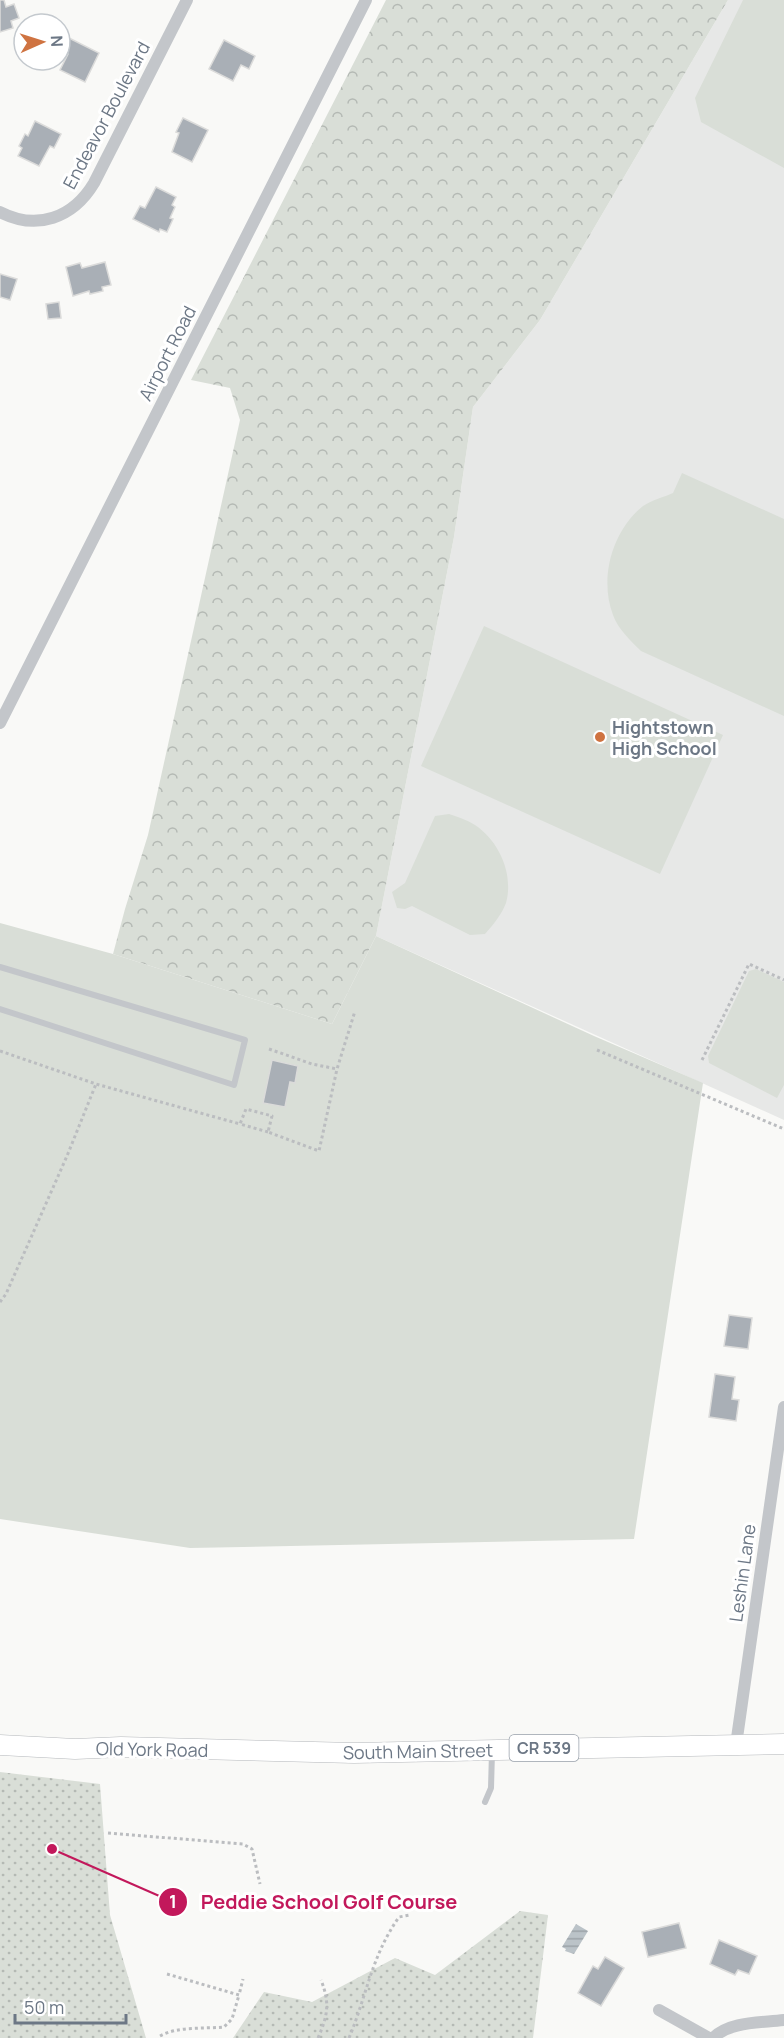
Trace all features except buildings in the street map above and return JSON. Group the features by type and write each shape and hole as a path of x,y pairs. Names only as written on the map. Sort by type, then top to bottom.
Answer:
{"main road":[{"name":"South Main Street","path":"304,1752 784,1744"},
{"name":"Old York Road","path":"0,1745 40,1748 121,1747 304,1752"}],"street":[{"name":"Endeavor Boulevard","path":"0,212 19,219 42,220 68,211 84,199 187,0"},
{"name":"Airport Road","path":"0,723 366,0"},
{"name":"Leshin Lane","path":"736,1745 784,1407"},
{"path":"659,2010 711,2038 729,2027 784,2020"}],"lane":[{"path":"0,967 245,1041 234,1085 0,1010"},
{"path":"486,1802 491,1788 492,1749"}],"path":[{"path":"702,1060 749,964 784,980"},
{"path":"0,1051 96,1084 268,1132 319,1150 337,1069 355,1011"},
{"path":"269,1048 312,1064 337,1069"},
{"path":"597,1050 784,1129"},
{"path":"0,1302 6,1294 40,1219 96,1084"},
{"path":"240,1124 246,1109 272,1116 268,1132"},
{"path":"108,1833 243,1844 252,1849 260,1884"},
{"path":"349,2038 374,1962 383,1943 399,1917 410,1916"},
{"path":"167,1974 239,1995"},
{"path":"160,2036 168,2031 181,2029 224,2028 232,2019 243,1979"},
{"path":"318,2038 325,2022 327,2007 327,1994 321,1980"}],"shaded area":[{"name":"Hightstown High School","path":"728,0 784,0 784,1120 376,936 454,537 473,407 540,320"},
{"path":"576,1924 588,1931 574,1954 565,1951 566,1949 562,1947"}],"green space":[{"path":"386,0 728,0 540,320 473,407 454,537 376,936 332,1024 113,954 148,835 240,420 230,388 191,380"},
{"path":"743,0 784,0 784,168 701,122 695,98"},
{"path":"682,473 784,519 784,716 641,651 621,630 615,620 607,586 611,556 616,542 632,516 643,506 673,493"},
{"path":"484,626 723,735 660,874 421,766"},
{"path":"449,814 475,825 484,832 503,859 508,881 506,903 485,934 470,935 412,906 405,909 397,908 392,892 405,883 435,816"},
{"path":"0,923 113,954 332,1024 376,936 594,1036 703,1083 634,1539 190,1548 0,1519"},
{"path":"756,969 784,982 784,1085 777,1098 709,1063 708,1056 749,971"},
{"path":"0,1772 100,1784 110,1915 146,2038 0,2038"},
{"path":"520,1911 548,1915 533,2038 233,2038 264,1992 312,2002 395,1958 435,1975"}],"place":[{"name":"Hightstown High School","path":"600,737"},
{"name":"Peddie School Golf Course","path":"52,1849"}]}
